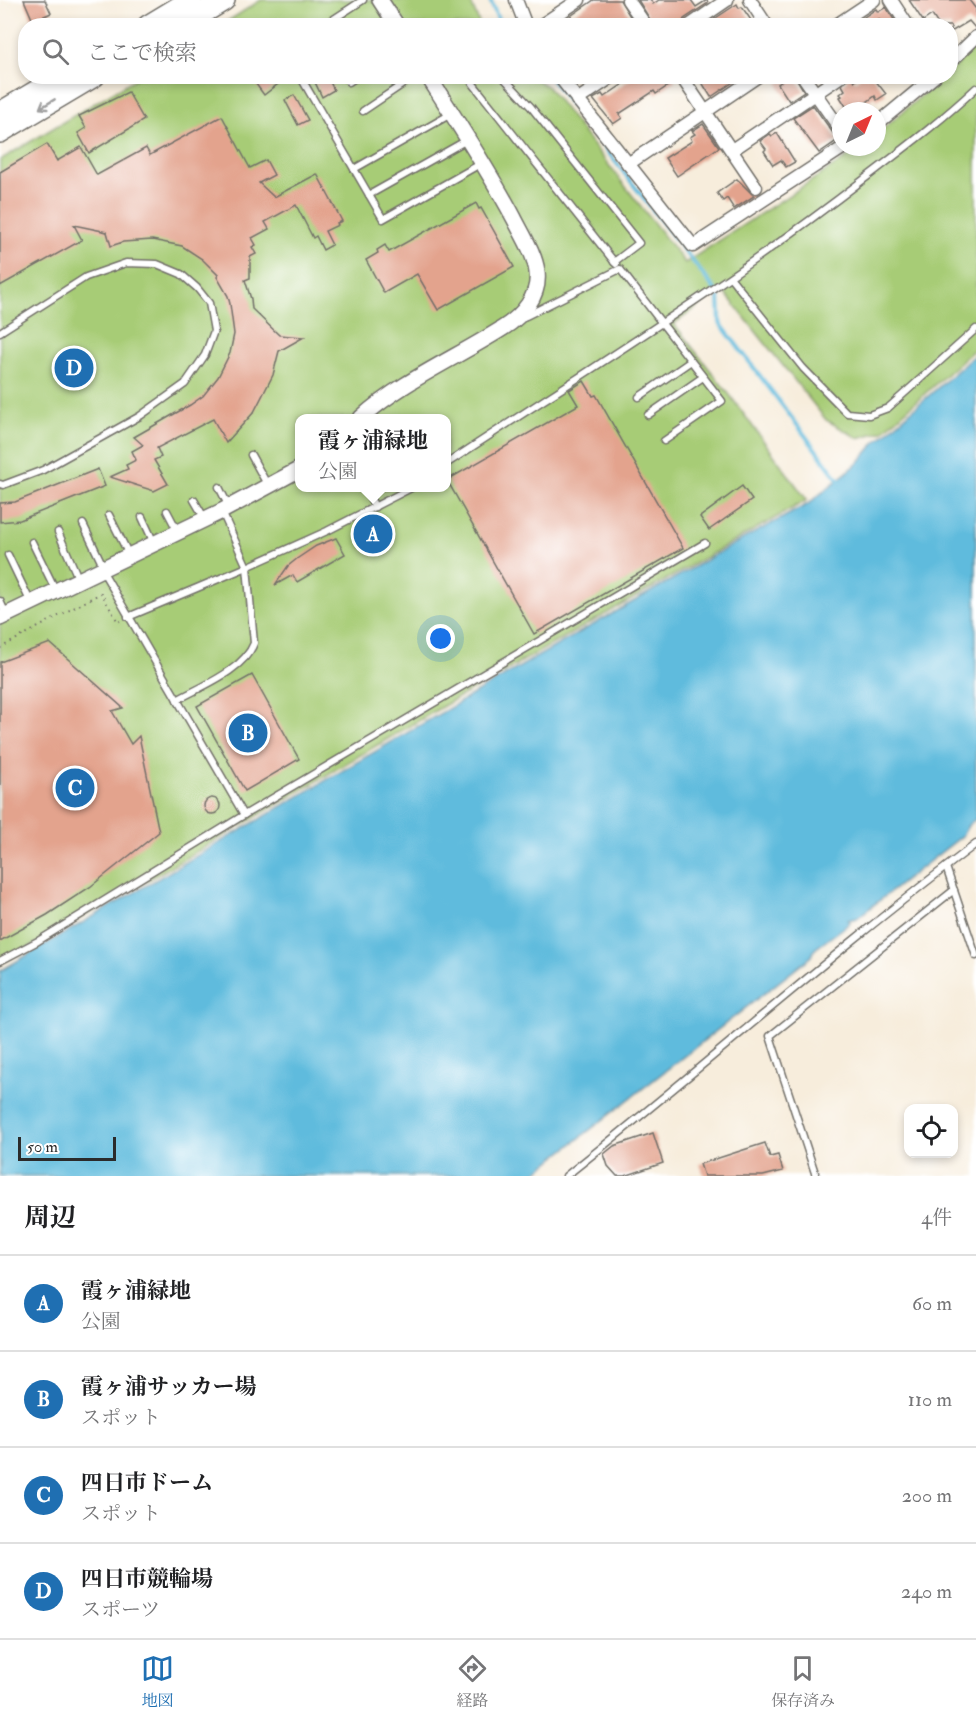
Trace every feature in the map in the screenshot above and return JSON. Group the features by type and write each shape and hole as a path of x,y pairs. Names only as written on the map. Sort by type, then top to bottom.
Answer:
{"highway":[{"path":"161,18 191,0"},
{"path":"194,18 224,0"},
{"path":"0,113 49,84"},
{"path":"0,132 81,84"}],"street":[{"path":"380,0 388,18"},
{"path":"516,0 523,18"},
{"path":"552,18 579,0"},
{"path":"628,0 640,18"},
{"path":"701,18 727,0"},
{"path":"750,0 762,18"},
{"path":"847,18 874,0"},
{"path":"891,0 903,18"},
{"path":"958,55 976,37"},
{"path":"365,414 417,378 509,324 531,302 536,287 537,272 526,240 483,163 433,84"},
{"path":"565,84 693,246 832,155"},
{"path":"577,100 601,84"},
{"path":"686,84 756,187"},
{"path":"628,164 746,84"},
{"path":"809,84 832,117"},
{"path":"732,150 830,84"},
{"path":"886,117 925,84"},
{"path":"2,611 32,604 226,509 295,472"}],"lane":[{"path":"335,18 363,0"},
{"path":"305,84 383,219 483,163"},
{"path":"363,111 403,84"},
{"path":"473,84 614,262 664,320 691,361 722,401 664,441"},
{"path":"509,84 531,107 639,243 614,262"},
{"path":"451,461 731,278 808,223 949,114 976,88"},
{"path":"354,169 452,113"},
{"path":"369,195 468,139"},
{"path":"0,332 86,277 126,262 157,264 181,274 209,303 214,332 205,355 185,384 140,416 43,470 3,485 0,484"},
{"path":"509,324 620,269"},
{"path":"731,278 803,368 847,413 869,415 888,408 976,329"},
{"path":"639,397 691,361"},
{"path":"648,416 704,377"},
{"path":"251,455 269,486"},
{"path":"177,700 242,663 251,653 254,643 247,567 219,487"},
{"path":"366,492 375,507"},
{"path":"128,617 247,567 403,492"},
{"path":"194,500 205,519"},
{"path":"167,511 178,532"},
{"path":"109,515 129,556"},
{"path":"142,517 154,544"},
{"path":"82,524 128,617 244,815"},
{"path":"58,532 80,580"},
{"path":"32,542 56,592"},
{"path":"0,961 38,941 244,815 705,543"},
{"path":"8,555 32,604"},
{"path":"566,1176 659,1103 760,1015 976,844"},
{"path":"946,867 976,956"},
{"path":"816,1176 770,1036 954,890"}],"path":[{"path":"0,648 101,593 118,622 128,617"}],"green space":[{"path":"261,0 470,0 477,18 233,18"},
{"path":"976,44 976,348 883,431 858,438 826,420 722,289 674,324 807,500 452,701 174,865 0,964 0,160 126,84 543,84 548,87 685,263 849,156 886,156 886,126 935,84 958,84 958,63"}],"water":[{"path":"976,354 976,819 969,824 962,836 857,918 848,920 850,922 815,949 812,956 531,1176 0,1176 0,971 533,659 808,504 857,464 876,442"}],"building":[{"path":"24,0 45,0 51,13 40,18 32,18"},
{"path":"594,0 620,0 631,18 568,18"},
{"path":"638,0 651,0 653,4 659,0 691,0 696,7 707,0 708,3 686,18 649,18"},
{"path":"909,0 969,0 976,9 976,29 969,21 958,28 958,18 934,18 932,15 921,18"},
{"path":"737,4 750,18 716,18"},
{"path":"886,7 893,18 863,18 876,9 878,12"},
{"path":"256,84 278,84 264,95"},
{"path":"316,84 331,84 334,90 322,97"},
{"path":"623,84 671,84 656,94 654,91 619,114 622,118 613,124 593,99 602,94 604,97"},
{"path":"703,84 730,84 711,97"},
{"path":"778,84 800,84 804,91 789,101"},
{"path":"843,84 878,84 886,94 877,100 875,96 867,102 843,102 840,94 845,90"},
{"path":"128,92 144,120 89,153 78,133 86,128 79,116"},
{"path":"294,95 308,120 298,125 285,100"},
{"path":"813,105 832,132 832,144 819,153 793,118"},
{"path":"222,116 250,168 266,160 274,175 259,183 274,197 317,174 342,221 325,231 332,245 323,250 316,236 313,238 296,205 265,222 269,229 252,238 256,245 252,247 256,254 250,257 250,278 245,280 252,309 279,335 304,337 279,351 273,375 254,412 226,443 213,419 157,448 161,457 154,460 168,484 154,491 110,477 128,469 126,465 136,460 132,451 143,445 134,437 203,396 218,377 230,353 234,334 228,296 218,275 202,259 182,246 152,240 123,242 111,246 107,232 74,225 82,240 0,286 0,172 47,144 57,161 81,147 97,175 146,148 150,155"},
{"path":"703,124 719,147 677,176 665,158 692,141 690,137 695,134 692,131"},
{"path":"777,133 795,162 786,167 781,160 773,165 760,141 770,134 772,136"},
{"path":"737,179 754,196 734,209 727,198 723,201 717,193"},
{"path":"476,203 514,267 438,310 417,274 384,293 366,260 378,253 377,250 385,245 389,252"},
{"path":"584,381 593,396 596,395 683,548 534,634 451,487 451,478 578,405 569,390"},
{"path":"98,469 105,486 20,520 0,522 0,503 15,502"},
{"path":"742,486 752,500 709,530 700,517"},
{"path":"336,538 345,554 297,582 293,575 275,585 288,566 298,558 316,546"},
{"path":"50,643 123,708 112,711 131,744 139,736 159,832 90,887 47,915 0,941 0,662"},
{"path":"252,675 299,759 245,791 197,706"},
{"path":"209,798 215,798 220,806 218,812 209,814 204,809 204,803"},
{"path":"653,1133 663,1163 625,1176 617,1176 608,1166 604,1154 614,1146"},
{"path":"765,1143 770,1157 778,1155 783,1171 763,1176 704,1176 700,1164"}],"waterway":[{"path":"490,0 498,18"},
{"path":"555,84 719,295 720,323 838,479"}],"place":[{"name":"四日市競輪場","path":"74,368"},
{"name":"霞ヶ浦緑地","path":"373,534"},
{"name":"霞ヶ浦サッカー場","path":"248,733"},
{"name":"四日市ドーム","path":"75,788"}]}
